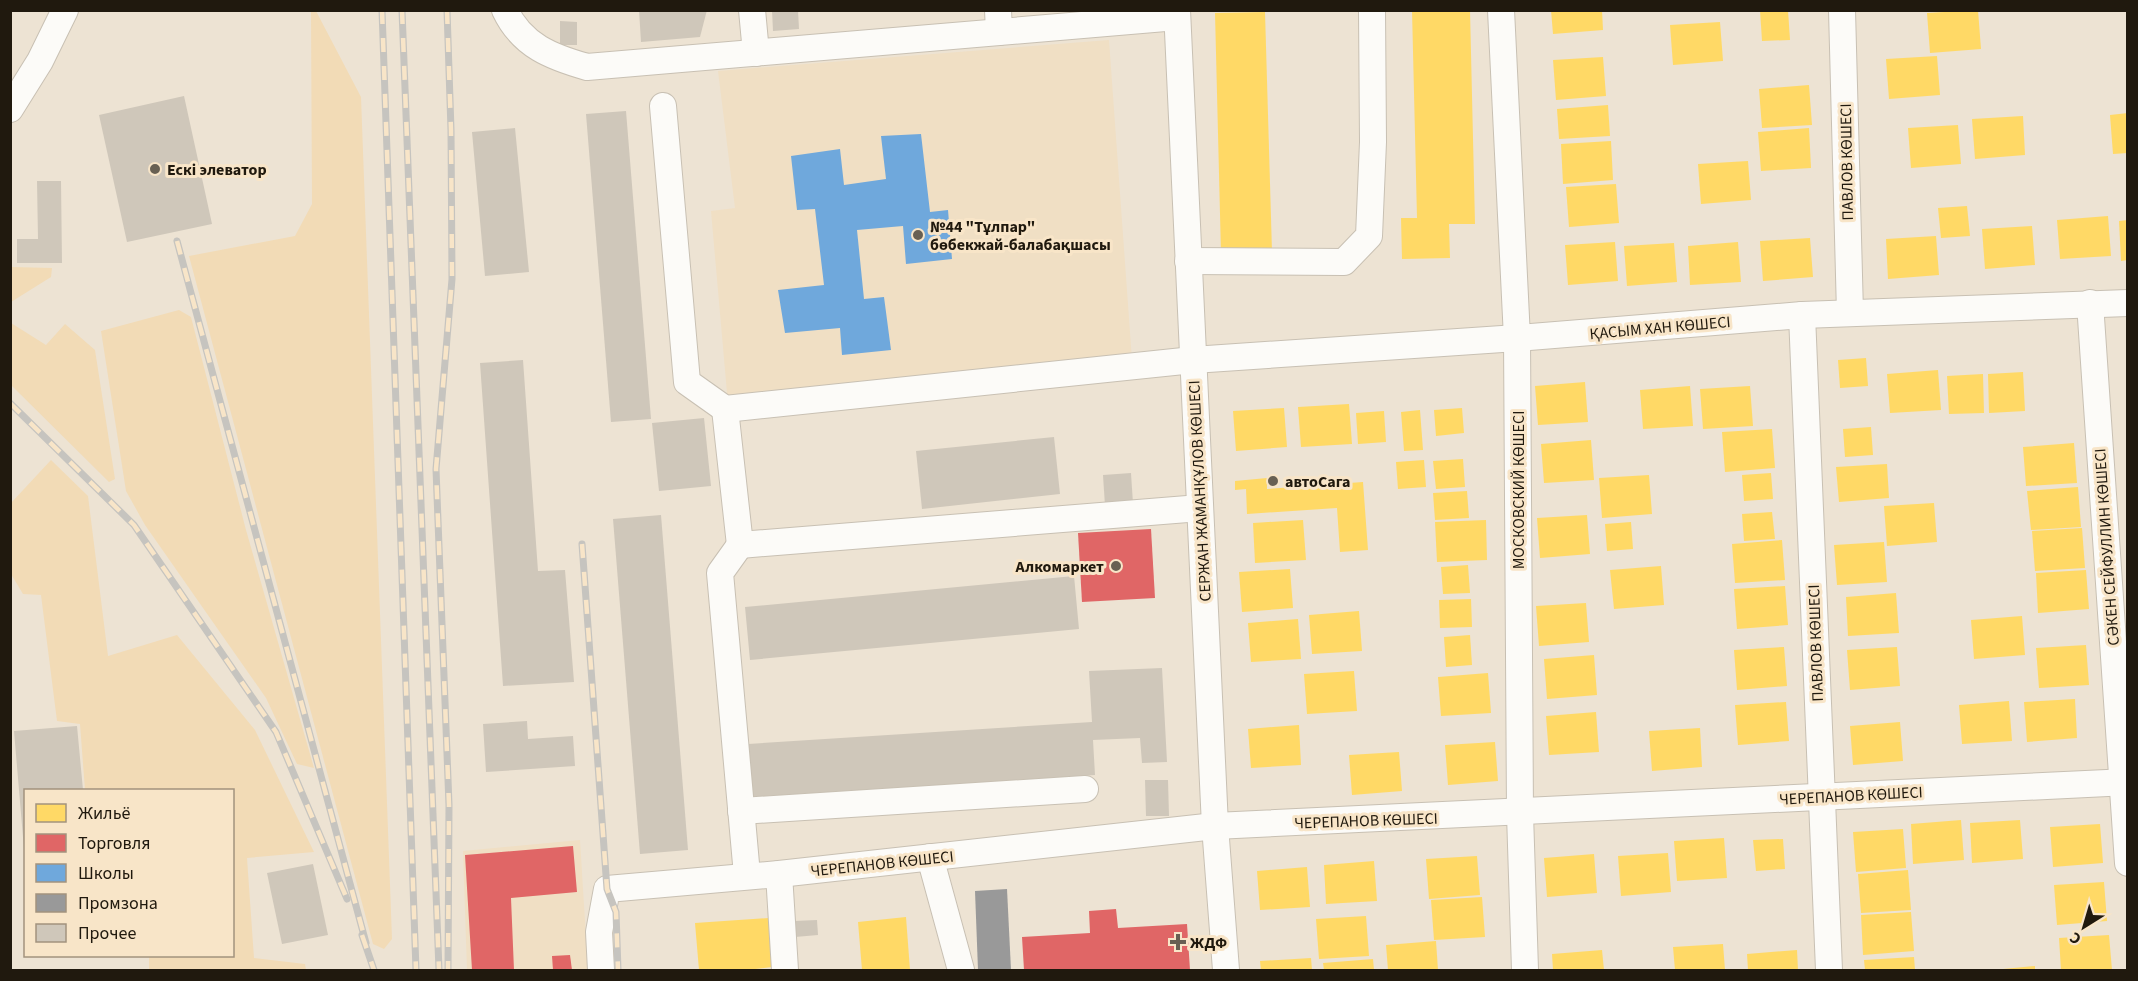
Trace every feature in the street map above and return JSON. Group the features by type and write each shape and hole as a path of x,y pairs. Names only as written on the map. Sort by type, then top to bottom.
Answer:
{"street":[{"path":"10,109 40,61 65,10"},
{"path":"505,10 517,31 548,56 587,67 756,53 998,22 1177,14"},
{"path":"752,10 756,53"},
{"path":"1188,261 1344,262 1369,236 1372,10"},
{"name":"МОСКОВСКИЙ КӨШЕСІ","path":"1501,10 1517,338 1520,814 1525,970"},
{"name":"ПАВЛОВ КӨШЕСІ","path":"1842,10 1850,313"},
{"name":"СЕРЖАН ЖАМАНҚҰЛОВ КӨШЕСІ","path":"1177,14 1215,826 1226,970"},
{"path":"663,106 687,382 725,410 740,545 720,573 747,875"},
{"name":"СӘКЕН СЕЙФУЛЛИН КӨШЕСІ","path":"2090,303 2124,783 2127,863"},
{"name":"ҚАСЫМ ХАН КӨШЕСІ","path":"725,410 1193,360 1517,338 1802,315 2127,303"},
{"name":"ПАВЛОВ КӨШЕСІ","path":"1802,315 1829,970"},
{"path":"740,545 1200,508"},
{"name":"ЧЕРЕПАНОВ КӨШЕСІ","path":"601,970 599,932 607,889 779,874 1215,826 1520,814 1821,796 2124,783"},
{"path":"741,811 1085,789"},
{"path":"930,857 961,970"},
{"path":"779,874 785,970"}],"shaded area":[{"path":"311,11 316,11 361,97 392,939 384,949 373,944 189,256 295,236 312,204"},
{"name":"№44 \"Тұлпар\" бөбекжай-балабақшасы","path":"1109,40 1132,360 728,404 711,211 735,208 718,71"},
{"path":"11,267 52,268 51,277 11,302"},
{"path":"179,310 191,317 246,530 314,768 297,764 266,698 145,525 126,491 101,331"},
{"path":"11,323 46,345 65,324 95,350 115,479 109,482 11,385"},
{"path":"51,460 88,496 108,656 177,635 255,730 314,852 247,858 254,958 305,964 306,970 149,970 149,957 234,957 234,789 85,789 80,724 57,721 41,595 23,594 11,574 11,503"},
{"path":"580,840 588,970 467,970 463,851"}],"building: Жильё":[{"path":"1412,10 1470,10 1475,224 1449,224 1450,258 1402,259 1401,218 1417,218"},
{"path":"1551,10 1602,10 1603,30 1553,34"},
{"path":"1760,10 1788,10 1790,40 1762,41"},
{"path":"1978,10 1981,49 1930,53 1927,13"},
{"path":"1265,12 1272,252 1221,254 1215,13"},
{"path":"1720,22 1723,61 1673,65 1670,25"},
{"path":"1937,56 1940,95 1889,99 1886,59"},
{"path":"1603,57 1606,96 1556,100 1553,60"},
{"path":"1809,85 1812,125 1762,128 1759,89"},
{"path":"1608,105 1610,136 1559,139 1557,109"},
{"path":"2128,113 2128,153 2113,154 2110,115"},
{"path":"2023,116 2025,155 1975,159 1972,119"},
{"path":"1958,125 1961,164 1911,168 1908,128"},
{"path":"1809,128 1811,168 1761,171 1758,132"},
{"path":"1611,141 1613,180 1563,184 1561,144"},
{"path":"1748,161 1751,200 1701,204 1698,164"},
{"path":"1616,184 1619,223 1569,227 1566,187"},
{"path":"1967,206 1970,236 1941,238 1938,208"},
{"path":"2108,216 2111,256 2060,259 2057,220"},
{"path":"2128,220 2128,260 2121,261 2119,221"},
{"path":"2032,226 2035,265 1985,269 1982,229"},
{"path":"1936,236 1939,275 1888,279 1886,239"},
{"path":"1810,238 1813,277 1763,281 1760,241"},
{"path":"1615,242 1618,281 1568,285 1565,245"},
{"path":"1738,242 1741,282 1690,285 1688,246"},
{"path":"1674,243 1677,282 1627,286 1624,246"},
{"path":"1866,358 1868,386 1840,388 1838,360"},
{"path":"1938,370 1941,410 1890,413 1887,374"},
{"path":"2023,372 2025,411 1989,413 1988,374"},
{"path":"1983,374 1984,413 1949,414 1947,376"},
{"path":"1585,382 1588,422 1538,425 1535,386"},
{"path":"1690,386 1693,426 1643,429 1640,390"},
{"path":"1750,386 1753,426 1703,429 1700,389"},
{"path":"1349,404 1352,444 1301,447 1298,407"},
{"path":"1284,408 1287,447 1236,451 1233,411"},
{"path":"1462,408 1464,433 1436,436 1434,410"},
{"path":"1420,410 1423,450 1404,451 1401,412"},
{"path":"1384,411 1386,442 1358,444 1356,413"},
{"path":"1871,427 1873,455 1845,457 1843,429"},
{"path":"1772,429 1775,468 1725,472 1722,432"},
{"path":"1591,440 1594,480 1544,483 1541,444"},
{"path":"2074,443 2077,483 2026,486 2023,447"},
{"path":"1463,459 1465,487 1436,489 1433,461"},
{"path":"1424,460 1426,487 1398,489 1396,462"},
{"path":"1887,464 1889,498 1839,502 1836,467"},
{"path":"1771,473 1773,499 1744,501 1742,475"},
{"path":"1649,475 1652,514 1602,518 1599,478"},
{"path":"1267,478 1267,489 1363,482 1368,550 1340,552 1337,508 1247,514 1246,489 1235,490 1235,481"},
{"path":"2078,487 2081,527 2031,530 2027,491"},
{"path":"1467,491 1469,518 1435,520 1433,493"},
{"path":"1934,503 1937,542 1887,546 1884,506"},
{"path":"1772,512 1775,539 1744,541 1742,514"},
{"path":"1587,515 1590,554 1540,558 1537,518"},
{"path":"1303,520 1306,560 1255,563 1253,523"},
{"path":"1486,520 1487,560 1437,562 1435,522"},
{"path":"1631,522 1633,549 1607,551 1605,524"},
{"path":"2082,528 2085,568 2035,571 2032,531"},
{"path":"1782,540 1785,580 1735,583 1732,544"},
{"path":"1884,542 1887,582 1837,585 1834,545"},
{"path":"1468,565 1470,593 1443,594 1441,567"},
{"path":"1661,566 1664,605 1614,609 1610,570"},
{"path":"1290,569 1293,608 1242,612 1239,572"},
{"path":"2086,570 2089,609 2038,613 2036,573"},
{"path":"1785,586 1788,625 1737,629 1734,589"},
{"path":"1896,593 1899,633 1848,636 1846,597"},
{"path":"1471,599 1472,627 1440,628 1439,600"},
{"path":"1586,603 1589,642 1539,646 1536,606"},
{"path":"1359,611 1362,651 1312,654 1309,615"},
{"path":"2022,616 2025,655 1974,659 1971,620"},
{"path":"1298,619 1301,659 1251,662 1248,623"},
{"path":"1470,635 1472,665 1446,667 1444,637"},
{"path":"2086,645 2089,685 2039,688 2036,648"},
{"path":"1784,647 1787,686 1737,690 1734,650"},
{"path":"1897,647 1900,686 1850,690 1847,650"},
{"path":"1594,655 1597,695 1547,699 1544,659"},
{"path":"1354,671 1357,711 1307,714 1304,674"},
{"path":"1488,673 1491,713 1441,716 1438,677"},
{"path":"2075,699 2077,738 2027,742 2024,702"},
{"path":"2009,701 2012,741 1962,744 1959,705"},
{"path":"1786,702 1789,741 1738,745 1735,705"},
{"path":"1596,712 1599,752 1549,755 1546,716"},
{"path":"1900,722 1903,761 1853,765 1850,726"},
{"path":"1299,725 1301,765 1251,768 1248,729"},
{"path":"1700,728 1702,767 1652,771 1649,731"},
{"path":"1495,742 1498,781 1448,785 1445,745"},
{"path":"1399,752 1402,791 1352,795 1349,755"},
{"path":"1961,820 1964,860 1913,864 1911,824"},
{"path":"2020,820 2023,859 1972,863 1970,823"},
{"path":"2100,824 2103,863 2053,867 2050,827"},
{"path":"1903,829 1906,868 1856,872 1853,832"},
{"path":"1724,838 1727,878 1677,881 1674,841"},
{"path":"1783,839 1785,869 1756,871 1753,840"},
{"path":"1668,853 1671,892 1621,896 1618,856"},
{"path":"1594,854 1597,893 1547,897 1544,858"},
{"path":"1477,856 1480,895 1429,899 1426,859"},
{"path":"1374,861 1377,901 1326,904 1324,865"},
{"path":"1307,867 1310,907 1260,910 1257,871"},
{"path":"1908,870 1911,910 1861,913 1858,874"},
{"path":"2104,882 2107,921 2057,925 2054,885"},
{"path":"1482,897 1485,937 1434,940 1431,900"},
{"path":"1911,912 1914,951 1863,955 1861,915"},
{"path":"1366,916 1369,956 1319,959 1316,919"},
{"path":"906,917 910,970 862,970 858,922"},
{"path":"769,918 772,967 747,970 699,970 695,923"},
{"path":"2109,935 2112,970 2061,970 2059,938"},
{"path":"1436,941 1438,970 1388,970 1386,945"},
{"path":"1723,944 1725,970 1675,970 1673,947"},
{"path":"1602,950 1604,970 1553,970 1552,954"},
{"path":"1797,950 1798,970 1748,970 1747,954"},
{"path":"1914,957 1915,970 1865,970 1864,960"},
{"path":"1311,958 1312,970 1261,970 1260,961"},
{"path":"1373,959 1374,970 1324,970 1323,963"},
{"path":"2035,966 2035,970 2003,970 2003,969"}],"building: Торговля":[{"name":"Алкомаркет","path":"1151,529 1155,598 1082,602 1078,533"},
{"path":"573,846 577,892 511,898 514,970 472,970 465,855"},
{"path":"1116,909 1118,928 1187,924 1190,970 1024,970 1022,937 1090,933 1089,911"},
{"path":"570,955 572,970 553,970 552,956"}],"building: Школы":[{"path":"921,134 930,212 948,210 952,259 906,264 903,226 857,230 864,299 884,297 891,350 842,355 840,328 785,333 778,290 824,285 815,209 797,210 791,156 840,149 844,185 886,179 881,136"}],"building: Промзона":[{"path":"1007,889 1011,970 978,970 975,891"}],"building: Прочее":[{"path":"639,10 707,10 700,37 641,42"},
{"path":"772,10 798,10 799,29 773,31"},
{"path":"560,21 577,22 577,45 560,45"},
{"name":"Ескі элеватор","path":"184,96 212,224 127,242 99,115"},
{"path":"626,111 651,419 611,422 586,114"},
{"path":"515,128 529,272 485,276 472,132"},
{"path":"37,181 61,181 62,263 17,263 17,239 38,239"},
{"path":"523,360 538,571 565,570 574,682 503,686 480,363"},
{"path":"704,418 711,486 659,491 652,423"},
{"path":"1054,437 1060,494 922,509 916,451"},
{"path":"1131,473 1133,504 1105,506 1103,475"},
{"path":"661,515 688,850 640,854 613,519"},
{"path":"1074,576 1079,629 750,660 745,607"},
{"path":"1162,668 1167,762 1142,763 1140,738 1093,740 1095,775 751,797 748,744 1092,722 1089,671"},
{"path":"527,721 528,739 573,736 575,766 486,772 483,724"},
{"path":"77,726 83,789 24,789 24,849 14,731"},
{"path":"1145,780 1168,780 1169,816 1146,816"},
{"path":"313,864 328,935 282,944 267,873"},
{"path":"817,920 818,935 795,937 794,921"}],"railway":[{"path":"382,10 416,970"},
{"path":"402,10 439,970"},
{"path":"447,10 452,279 436,469 449,805 448,970"},
{"path":"177,241 366,943"},
{"path":"10,403 134,525 276,732 347,899"},
{"path":"582,544 607,889 616,912 618,970"},
{"path":"362,935 374,970"}],"place":[{"name":"Ескі элеватор","path":"155,169"},
{"name":"№44 \"Тұлпар\" бөбекжай-балабақшасы","path":"918,235"},
{"name":"автоСага","path":"1273,481"},
{"name":"Алкомаркет","path":"1116,566"},
{"name":"ЖДФ","path":"1178,942"}]}
